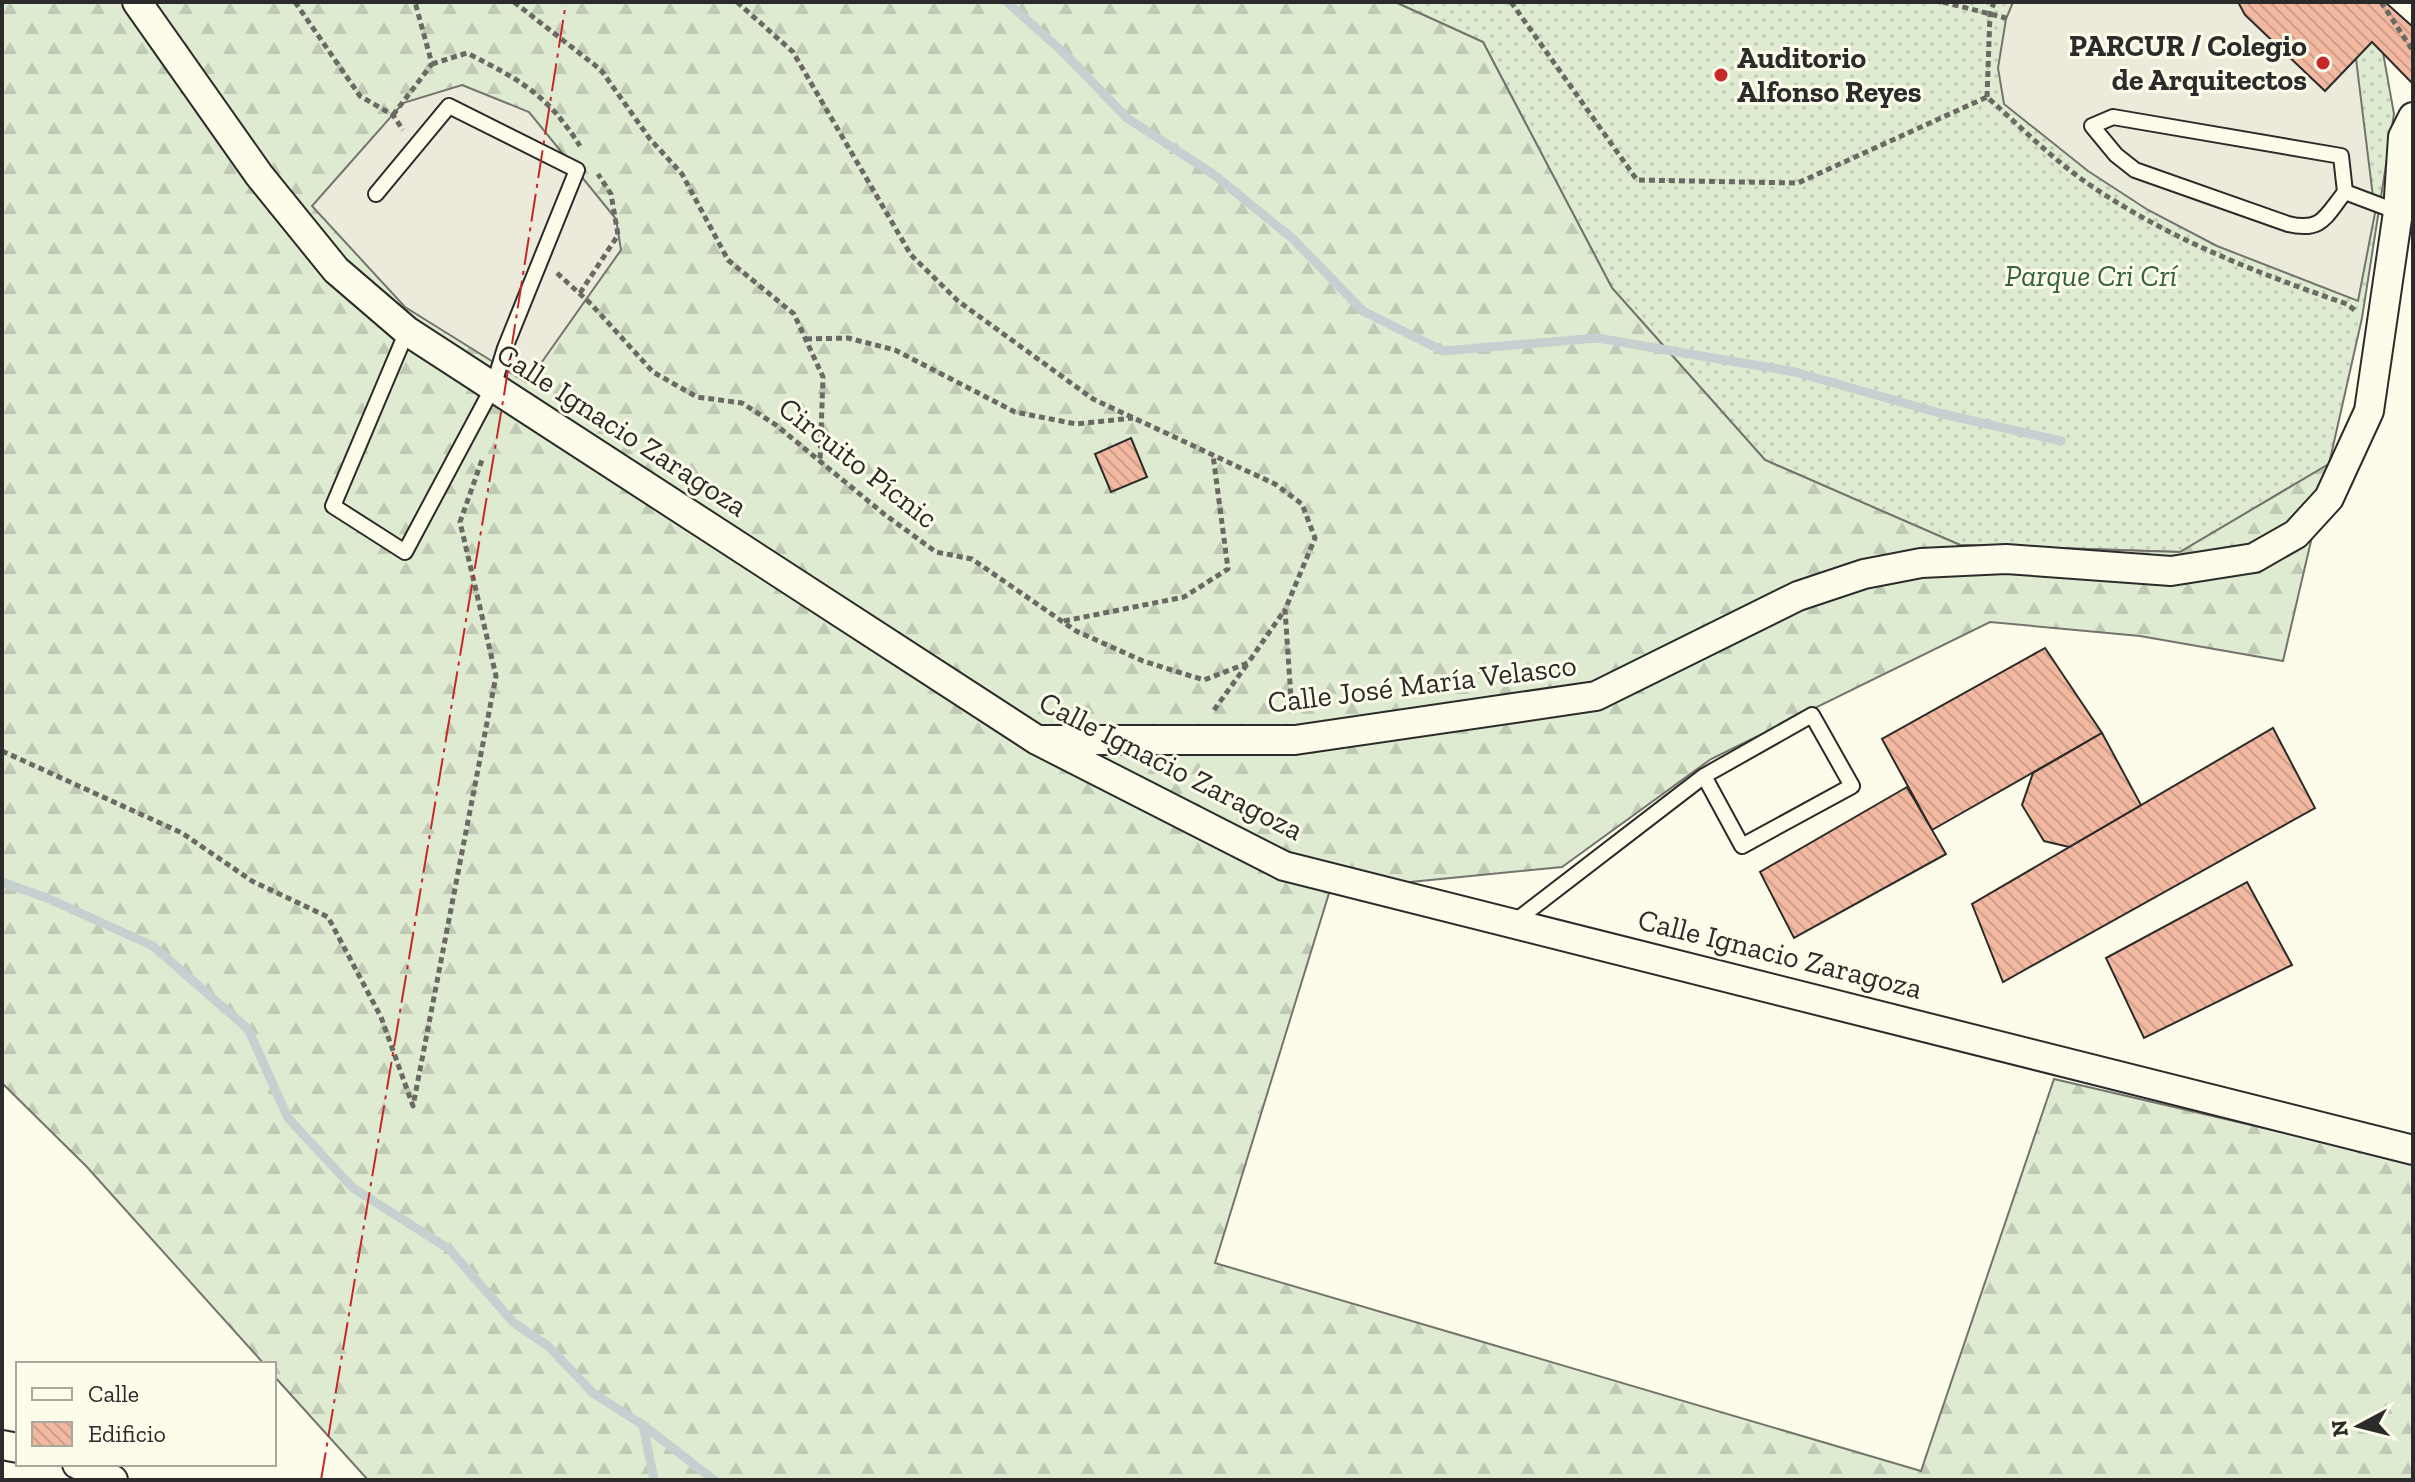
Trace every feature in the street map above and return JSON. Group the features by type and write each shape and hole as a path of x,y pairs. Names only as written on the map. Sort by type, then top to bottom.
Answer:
{"street":[{"name":"Calle Ignacio Zaragoza","path":"137,2 259,175 336,270 407,331 1037,740 1284,866 2413,1150"},
{"name":"Calle José María Velasco","path":"1037,740 1295,740 1596,696 1798,596 1893,568 1921,563 2006,559 2171,571 2254,558 2296,534 2329,498 2369,411 2398,212 2403,137 2413,117"},
{"path":"82,1466 113,1480"}],"lane":[{"path":"376,194 449,106 577,170 493,387 405,552 333,506 407,331"},
{"path":"2113,117 2341,156 2345,192 2320,224 2307,229 2135,170 2116,155 2092,126 2113,117"},
{"path":"2345,192 2398,212"},
{"path":"1514,922 1704,776 1812,715 1852,786 1742,846 1704,776"}],"path":[{"path":"295,2 360,96 393,115 414,148"},
{"path":"393,115 432,64 415,2"},
{"path":"514,2 601,70 650,139 682,174 728,260 794,314 823,377 820,462"},
{"path":"737,2 793,52 911,255 958,301 1093,399 1275,484 1302,504 1315,538 1285,610 1208,718 1198,739"},
{"path":"1511,2 1637,180 1798,183 1987,97"},
{"path":"1943,2 2006,18"},
{"path":"1987,97 1990,14 1994,2"},
{"path":"2381,2 2413,51"},
{"path":"1987,97 2089,185 2164,229 2247,270 2347,304 2381,329"},
{"name":"Circuito Pícnic","path":"541,259 591,304 653,372 697,397 742,403 776,425 936,552 972,559 1063,621 1143,661 1204,680 1248,663"},
{"path":"806,339 848,338 895,350 1015,412 1076,424 1134,418"},
{"path":"2,751 182,833 252,881 328,917 381,1017 413,1106 496,676 460,522 485,451"},
{"path":"1063,621 1184,597 1228,569 1213,455"},
{"path":"1285,610 1295,740"}],"green space":[{"path":"2,2 1395,2 1483,42 1612,288 1765,460 1960,545 2180,552 2329,464 2283,661 2140,636 1990,622 1711,759 1562,867 1330,890 1215,1263 1921,1471 2054,1079 2413,1163 2413,1480 368,1480 276,1378 276,1362 262,1362 87,1167 2,1083"},
{"name":"Parque Cri Crí","path":"1395,2 2374,2 2394,114 2362,318 2329,464 2180,552 1960,545 1765,460 1612,288 1483,42"}],"shaded area":[{"path":"2013,2 2349,2 2375,213 2358,301 2217,246 2148,210 2088,171 2004,104 1998,68 2006,19"},
{"path":"462,85 529,112 616,219 621,250 527,383 405,307 312,206 403,103"}],"building":[{"name":"PARCUR / Colegio de Arquitectos","path":"2238,2 2385,2 2413,27 2413,84 2372,42 2325,91 2245,15"},
{"path":"1131,438 1147,477 1111,492 1095,454"},
{"path":"2045,648 2102,733 1932,830 1882,739"},
{"path":"2273,728 2315,808 2003,982 1972,904"},
{"path":"2102,733 2141,805 2069,847 2044,841 2022,805 2033,773"},
{"path":"1907,787 1946,854 1794,938 1760,872"},
{"path":"2247,882 2292,965 2144,1038 2106,958"}],"waterway":[{"path":"1007,2 1064,53 1127,118 1213,174 1292,238 1363,311 1443,351 1597,338 1795,372 1943,414 2061,441"},
{"path":"2,882 47,898 153,946 248,1029 288,1118 353,1188 449,1249 514,1323 548,1346 593,1393 643,1425 714,1480"},
{"path":"643,1425 654,1480"}],"power":[{"path":"321,1480 504,395 566,2"}],"place":[{"name":"PARCUR / Colegio de Arquitectos","path":"2323,63"},
{"name":"Auditorio Alfonso Reyes","path":"1721,75"}]}
